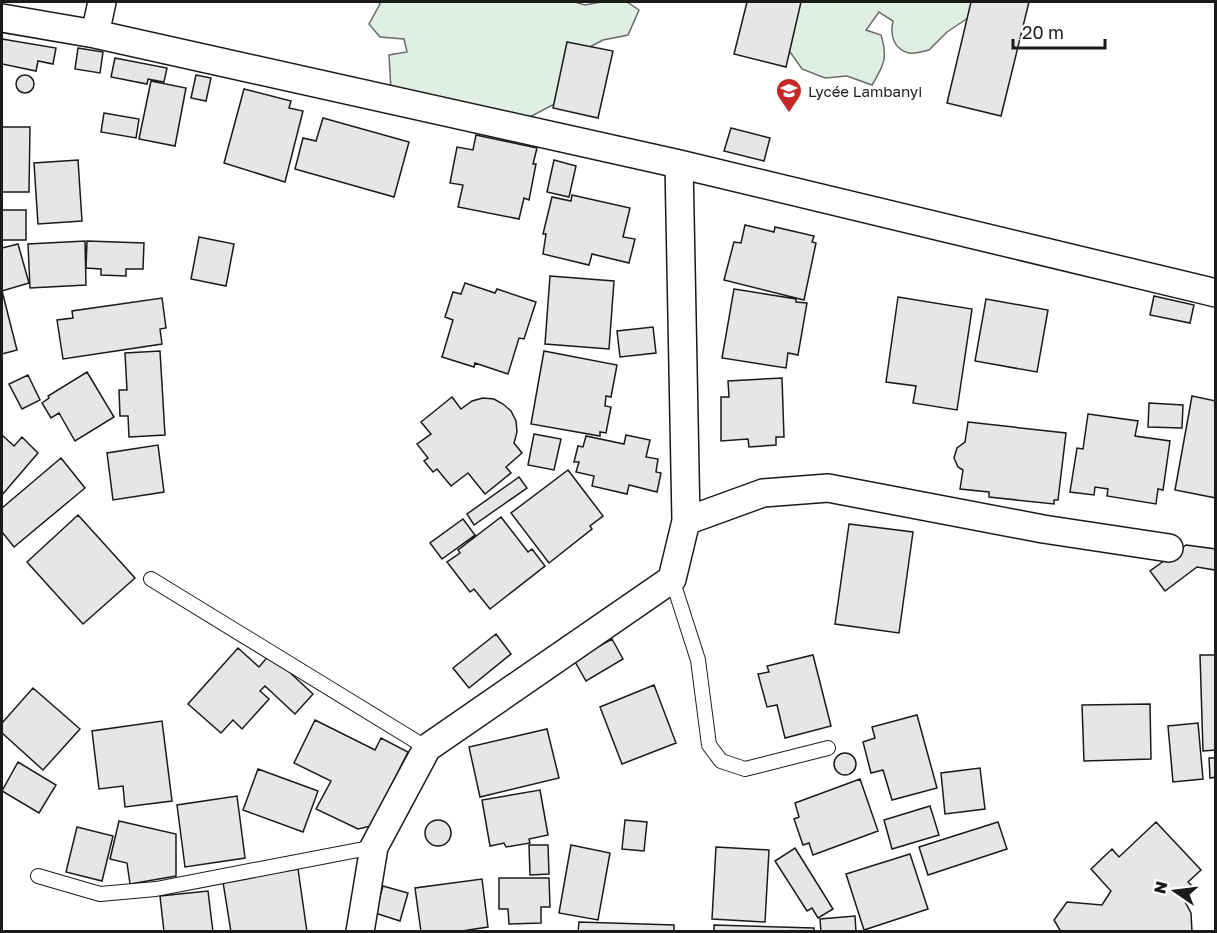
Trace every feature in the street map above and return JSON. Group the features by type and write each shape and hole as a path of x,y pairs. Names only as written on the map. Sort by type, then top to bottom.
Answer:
{"street":[{"path":"94,34 102,2"},
{"path":"2,18 94,34 679,164 1215,293"},
{"path":"360,932 374,847 428,748 672,579 686,521 679,164"},
{"path":"686,521 763,493 828,488 1043,529 1169,548"}],"lane":[{"path":"151,579 428,748"},
{"path":"672,579 698,660 709,745 721,761 745,769 828,748"},
{"path":"38,876 100,894 156,889 374,847"}],"green space":[{"path":"379,2 575,2 585,5 601,2 627,2 639,10 628,35 603,40 578,53 564,99 528,118 391,90 389,55 407,52 404,39 380,37 369,24"},
{"path":"792,2 975,2 977,12 947,32 929,50 911,53 896,45 892,31 893,21 879,12 866,30 881,35 884,50 882,66 872,85 847,76 825,78 802,69 783,42"}],"building":[{"path":"747,2 801,2 786,67 734,54"},
{"path":"971,2 1029,2 1001,116 947,103"},
{"path":"2,39 56,48 53,64 38,61 36,71 2,64"},
{"path":"567,42 613,51 598,118 553,108"},
{"path":"78,48 103,52 100,73 75,69"},
{"path":"115,58 167,68 164,82 148,79 147,84 111,77"},
{"path":"21,75 29,75 34,80 32,91 21,93 16,88 16,80"},
{"path":"196,75 211,78 206,101 191,98"},
{"path":"151,81 186,88 175,146 139,139"},
{"path":"244,89 291,101 289,108 303,111 285,182 224,163"},
{"path":"104,113 139,119 136,138 101,132"},
{"path":"323,118 409,142 394,197 295,169 303,138 316,141"},
{"path":"2,127 30,127 29,192 2,192"},
{"path":"731,128 770,138 764,161 724,151"},
{"path":"476,135 537,148 529,200 524,198 519,219 458,207 463,185 450,183 457,147 473,150"},
{"path":"78,160 82,221 38,224 34,163"},
{"path":"554,160 576,166 569,197 547,192"},
{"path":"572,195 630,208 623,237 635,239 629,263 592,254 589,265 543,254 546,234 543,234 552,197 571,201"},
{"path":"2,210 26,210 26,240 2,240"},
{"path":"745,225 774,232 775,227 814,236 812,242 816,243 804,300 724,280 734,242 741,243"},
{"path":"199,237 234,244 226,286 191,279"},
{"path":"85,241 86,285 30,288 28,244"},
{"path":"87,241 144,243 143,269 126,269 126,276 101,275 101,269 86,268"},
{"path":"18,244 29,283 2,291 2,248"},
{"path":"550,276 614,281 609,349 545,344"},
{"path":"465,283 495,293 497,289 536,302 524,339 519,338 508,374 475,363 474,367 442,357 453,320 445,317 453,292 461,294"},
{"path":"734,289 796,299 796,302 807,303 798,355 788,353 786,368 722,358"},
{"path":"2,291 17,350 2,354"},
{"path":"1154,296 1194,305 1190,323 1150,315"},
{"path":"898,297 972,309 957,410 913,403 916,386 886,382"},
{"path":"162,298 166,328 160,329 162,344 63,359 57,320 73,318 72,311"},
{"path":"986,299 1048,310 1037,372 975,361"},
{"path":"653,327 656,353 620,357 617,331"},
{"path":"160,351 165,435 129,437 128,416 120,416 119,390 127,390 125,353"},
{"path":"544,351 617,365 611,397 606,396 605,406 611,407 606,433 600,432 600,436 531,424"},
{"path":"87,372 114,417 75,441 59,413 51,418 42,403 49,398 48,396"},
{"path":"28,375 40,400 22,409 9,384"},
{"path":"782,378 784,437 776,437 776,445 749,447 748,439 721,441 721,397 729,397 728,381"},
{"path":"1192,396 1216,401 1216,498 1175,490"},
{"path":"452,397 461,409 472,401 483,398 494,399 511,411 516,421 517,432 514,443 522,453 506,467 511,473 485,494 468,473 451,486 437,469 433,472 424,461 428,458 417,444 431,434 421,422"},
{"path":"1149,403 1183,405 1182,428 1148,427"},
{"path":"1088,414 1138,421 1135,436 1170,441 1163,490 1158,489 1156,504 1107,496 1108,489 1095,487 1094,495 1070,492 1077,448 1083,449"},
{"path":"968,422 1066,433 1058,500 1054,500 1054,504 989,497 989,492 960,489 963,470 958,467 954,458 957,448 965,442"},
{"path":"534,434 561,439 554,470 528,465"},
{"path":"2,435 14,446 22,437 38,453 2,495"},
{"path":"626,435 650,440 646,457 658,459 656,472 661,473 657,492 629,485 627,494 592,486 594,476 576,472 579,462 574,462 578,446 583,447 586,436 624,444"},
{"path":"158,445 164,492 113,500 107,453"},
{"path":"61,458 85,488 14,547 2,532 2,508"},
{"path":"568,470 603,516 590,526 592,529 549,563 511,513"},
{"path":"519,477 527,488 474,525 467,514"},
{"path":"78,515 135,578 83,624 27,562"},
{"path":"501,517 528,552 532,549 545,566 490,609 474,589 470,592 447,562 460,553 458,550"},
{"path":"463,519 475,535 442,559 430,543"},
{"path":"849,524 913,532 899,633 835,624"},
{"path":"1186,545 1216,549 1215,570 1197,567 1165,591 1150,571"},
{"path":"496,634 511,654 469,688 453,668"},
{"path":"612,639 623,659 586,681 574,660"},
{"path":"238,648 259,667 270,654 313,694 295,714 265,686 260,691 269,699 242,729 233,720 221,733 188,704"},
{"path":"813,655 831,726 785,738 777,705 767,707 758,674 769,672 767,666"},
{"path":"1200,655 1216,655 1216,750 1203,751"},
{"path":"654,685 676,743 622,764 600,707"},
{"path":"33,688 80,729 43,770 2,733 2,723"},
{"path":"1150,704 1151,759 1084,761 1082,705"},
{"path":"917,715 937,788 892,800 883,770 871,773 863,742 875,738 872,727"},
{"path":"315,720 375,750 381,738 408,752 371,826 358,829 316,809 331,781 294,763"},
{"path":"162,721 172,801 125,807 123,786 99,789 92,731"},
{"path":"1198,723 1203,779 1173,782 1168,726"},
{"path":"547,729 559,778 480,797 469,747"},
{"path":"845,753 853,756 856,764 853,772 845,775 837,772 834,764 837,756"},
{"path":"1209,758 1216,758 1216,777 1210,778"},
{"path":"18,762 56,785 39,813 2,791"},
{"path":"980,768 985,809 945,814 941,773"},
{"path":"258,769 318,791 303,832 243,810"},
{"path":"860,779 878,831 813,855 809,843 803,845 794,819 799,817 795,803"},
{"path":"540,790 548,835 529,839 530,843 506,847 504,843 490,846 482,800"},
{"path":"237,796 245,858 185,867 177,805"},
{"path":"930,806 939,835 892,849 884,820"},
{"path":"438,820 447,824 451,833 447,842 438,846 429,842 425,833 429,824"},
{"path":"625,820 647,822 644,851 622,849"},
{"path":"119,821 176,834 176,876 130,884 127,863 110,859"},
{"path":"998,822 1007,849 928,875 919,847"},
{"path":"1156,822 1201,870 1188,882 1194,888 1183,898 1191,913 1192,932 1061,932 1054,920 1067,902 1102,905 1111,891 1091,869 1112,849 1119,857"},
{"path":"77,827 113,836 102,881 66,872"},
{"path":"529,845 548,845 549,874 530,875"},
{"path":"571,845 610,853 598,920 559,913"},
{"path":"716,847 769,850 765,922 712,919"},
{"path":"795,848 833,909 818,918 812,908 807,911 775,861"},
{"path":"910,854 928,909 864,930 846,874"},
{"path":"298,869 307,932 231,932 223,882"},
{"path":"499,878 549,878 550,907 541,907 541,923 509,924 508,909 499,909"},
{"path":"482,879 488,927 455,932 421,932 415,888"},
{"path":"383,886 408,893 400,921 375,913"},
{"path":"208,891 213,932 164,932 160,896"},
{"path":"855,916 856,932 821,932 820,919"},
{"path":"579,922 674,925 674,932 578,932"},
{"path":"714,925 814,928 814,932 714,932"}],"place":[{"name":"Lycée Lambanyi","path":"789,114"}]}
